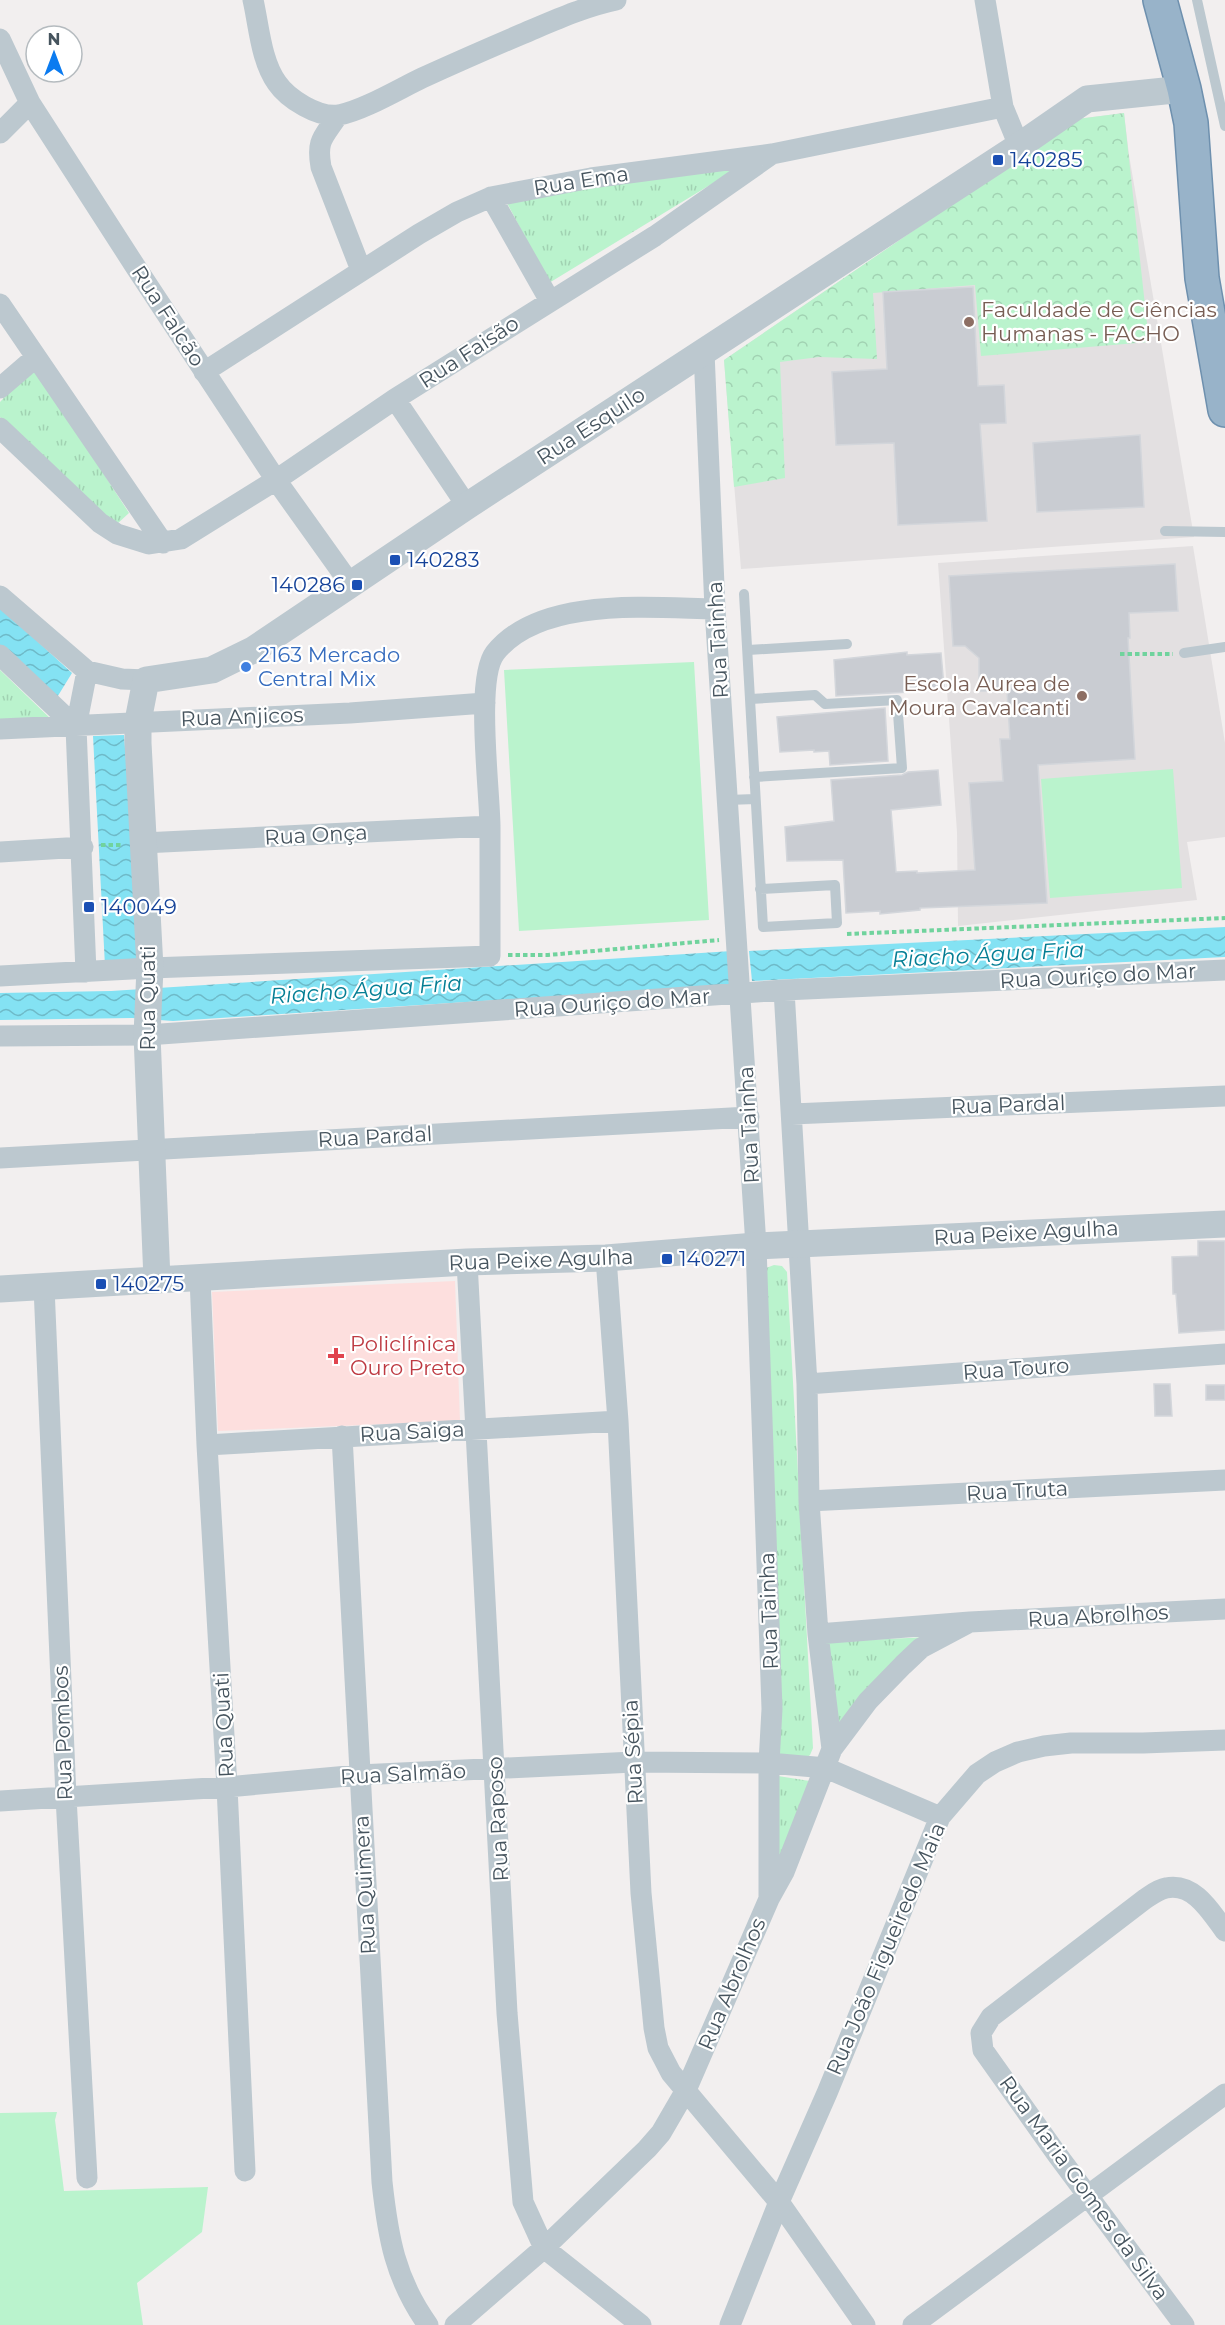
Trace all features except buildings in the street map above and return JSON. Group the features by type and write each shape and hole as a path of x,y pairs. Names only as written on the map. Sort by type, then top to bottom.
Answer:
{"highway":[{"path":"1160,0 1191,123 1202,278 1225,410"},
{"path":"1191,123 1200,136 1206,156 1225,284"}],"street":[{"path":"253,0 267,62 276,82 287,94 316,112 338,115 558,19 597,4 616,0"},
{"path":"985,0 1003,107 1019,146"},
{"name":"Rua Falcão","path":"0,39 30,103 204,372 276,480 351,585"},
{"name":"Rua Esquilo","path":"0,596 87,671 122,679 146,680 212,669 253,650 467,506 1088,99 1184,89"},
{"path":"0,133 30,103"},
{"name":"Rua Ema","path":"204,372 361,270 457,212 491,197 591,178 772,154 1003,107"},
{"path":"338,115 320,142 318,152 321,167 361,270"},
{"name":"Rua Faisão","path":"0,428 100,523 117,534 149,544 181,538 276,480 395,399 655,236 772,154"},
{"path":"491,197 550,301"},
{"path":"0,304 163,543"},
{"name":"Rua Tainha","path":"704,352 716,609 756,1246 772,1709 769,1763 769,1899"},
{"path":"0,388 36,357"},
{"path":"395,399 467,506"},
{"path":"0,976 490,956 490,826 485,703 489,663 505,643 528,628 570,612 614,607 716,609"},
{"path":"0,655 76,727"},
{"path":"87,671 76,727 90,846 95,972"},
{"name":"Rua Quati","path":"146,680 138,721 132,844 149,971 151,1150 157,1280"},
{"name":"Rua Anjicos","path":"0,729 350,713 485,703"},
{"name":"Rua Onça","path":"132,844 490,826"},
{"path":"0,852 90,846"},
{"name":"Rua Ouriço do Mar","path":"0,1036 148,1030 741,990 1225,970"},
{"name":"Rua Tainha","path":"784,990 807,1384 809,1501 829,1759"},
{"name":"Rua Pardal","path":"792,1114 1225,1096"},
{"name":"Rua Pardal","path":"0,1158 749,1117"},
{"name":"Rua Peixe Agulha","path":"0,1289 467,1262 606,1258 756,1246 1225,1224"},
{"name":"Rua Sépia","path":"606,1258 618,1421 641,1893 654,2028 664,2063 779,2202"},
{"name":"Rua Raposo","path":"467,1262 507,2013 523,2202 544,2248 641,2325"},
{"name":"Rua Quati","path":"200,1278 245,2171"},
{"name":"Rua Pombos","path":"44,1287 66,1797 87,2178"},
{"name":"Rua Touro","path":"807,1384 1225,1354"},
{"name":"Rua Saiga","path":"207,1445 618,1421"},
{"name":"Rua Quimera","path":"342,1437 382,2182 387,2233 402,2279 417,2310 428,2325"},
{"name":"Rua Truta","path":"809,1501 1225,1480"},
{"name":"Rua Abrolhos","path":"818,1634 970,1622 1225,1609"},
{"name":"Rua Abrolhos","path":"455,2325 544,2248 661,2133 686,2090 769,1899 784,1872 829,1759 868,1701 909,1659 921,1648 970,1622"},
{"name":"Rua João Figueiredo Maia","path":"730,2325 940,1817 977,1774 995,1762 1018,1752 1071,1743 1225,1740"},
{"name":"Rua Salmão","path":"0,1801 227,1787 359,1775 633,1762 769,1763 829,1759 940,1817"},
{"name":"Rua Maria Gomes da Silva","path":"1184,2325 1134,2260 983,2050 981,2032 991,2017 1145,1899 1164,1888 1181,1887 1189,1890 1210,1911 1225,1931"},
{"path":"913,2325 1225,2094"},
{"path":"779,2202 865,2325"}],"lane":[{"path":"1197,0 1225,126"},
{"path":"1165,531 1225,532"},
{"path":"744,594 762,927 837,923 835,885 760,889"},
{"path":"748,650 847,644"},
{"path":"1184,653 1225,647"},
{"path":"750,699 815,695 825,704 897,700 902,768 754,777"},
{"path":"728,800 755,799"}],"path":[{"path":"1120,654 1165,656 1184,653"},
{"path":"90,846 132,844"},
{"path":"838,934 1225,918"},
{"path":"490,956 548,955 737,942"}],"shaded area":[{"name":"Faculdade de Ciências Humanas - FACHO","path":"1124,113 1129,155 1194,537 741,569 724,360 1077,119"},
{"name":"Escola Aurea de Moura Cavalcanti","path":"1193,546 1225,743 1225,837 1187,842 1197,900 958,926 957,832 938,563"},
{"name":"Policlínica Ouro Preto","path":"455,1281 460,1421 218,1431 212,1292"}],"green space":[{"path":"1124,113 1149,342 981,356 975,285 873,293 877,359 819,357 780,362 785,478 734,487 724,360 1077,119"},
{"path":"751,160 549,283 506,201"},
{"path":"34,366 129,513 116,525 88,508 0,417 0,402"},
{"path":"694,662 709,920 519,931 504,670"},
{"path":"0,670 54,722 0,724"},
{"path":"1173,769 1182,888 1050,898 1041,779"},
{"path":"774,1265 782,1266 787,1272 813,1748 810,1755 803,1761 777,1757 766,1268"},
{"path":"929,1637 835,1736 824,1642"},
{"path":"778,1776 816,1782 773,1884"},
{"path":"57,2112 55,2120 64,2191 208,2187 202,2232 137,2283 143,2325 0,2325 0,2113"}],"water":[{"path":"0,607 72,673 56,699 0,647"},
{"path":"124,735 133,850 138,965 105,966 93,736"},
{"name":"Riacho Água Fria","path":"1225,927 1225,957 752,981 749,951"},
{"name":"Riacho Água Fria","path":"732,951 734,985 173,1021 132,1018 0,1020 0,993 111,991"}],"place":[{"name":"140285","path":"998,160"},
{"name":"Faculdade de Ciências Humanas - FACHO","path":"969,322"},
{"name":"140283","path":"395,560"},
{"name":"140286","path":"357,585"},
{"name":"2163 Mercado Central Mix","path":"246,667"},
{"name":"Escola Aurea de Moura Cavalcanti","path":"1082,696"},
{"name":"140049","path":"89,907"},
{"name":"140271","path":"667,1259"},
{"name":"140275","path":"101,1284"},
{"name":"Policlínica Ouro Preto","path":"336,1356"}]}
